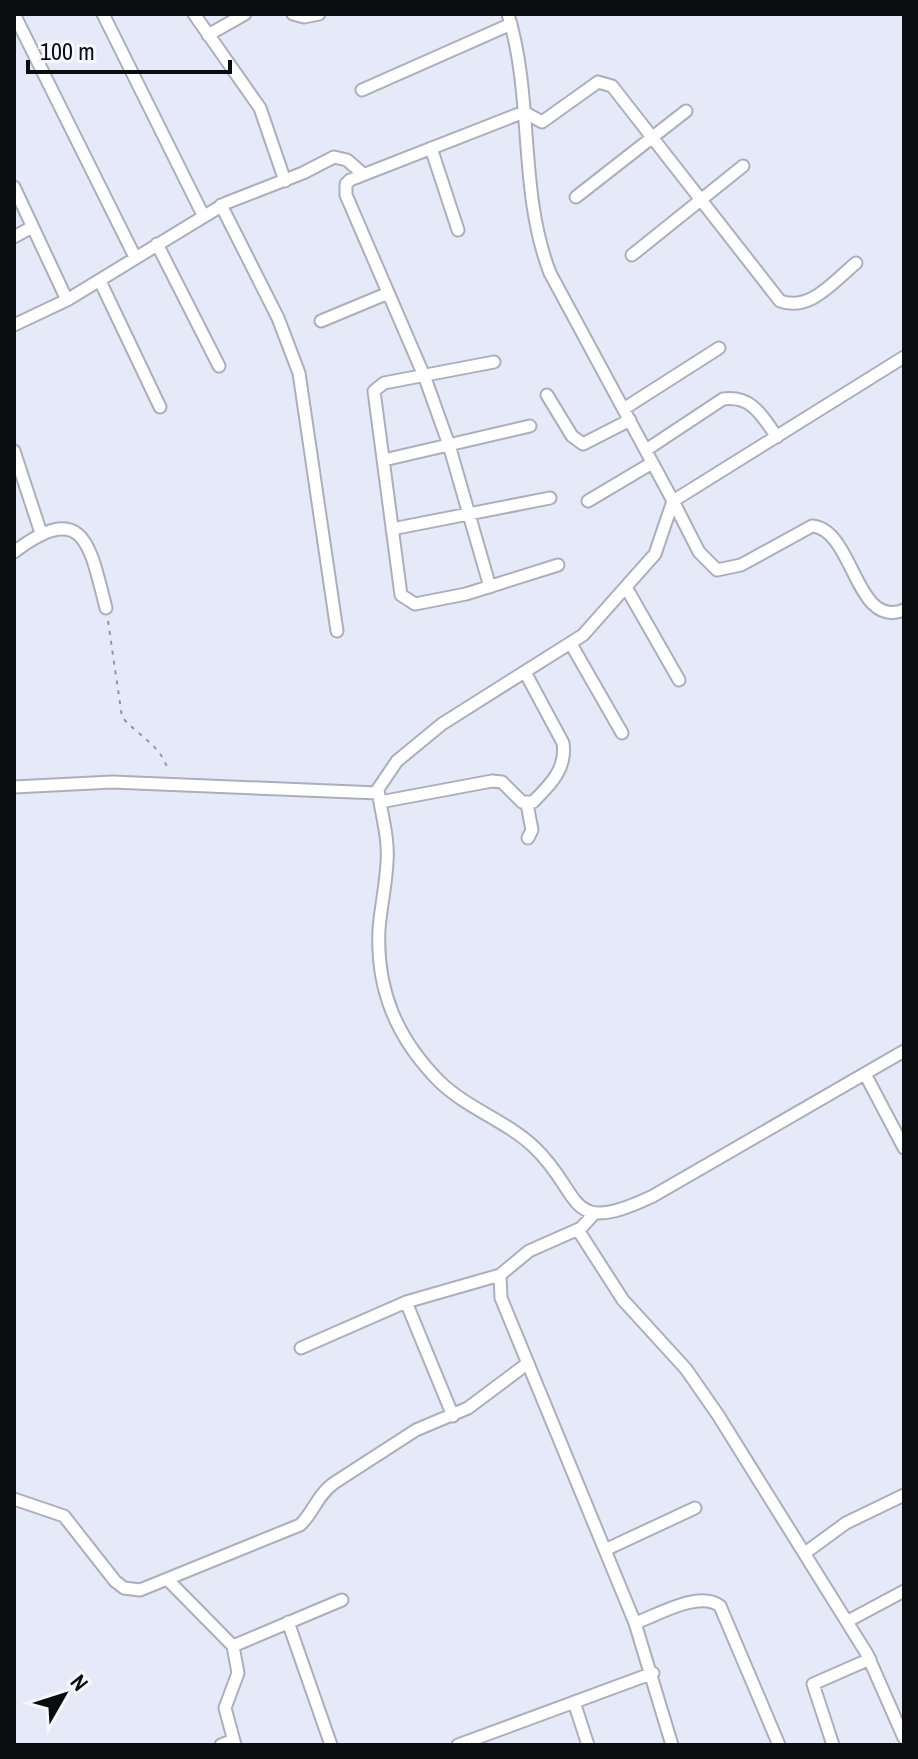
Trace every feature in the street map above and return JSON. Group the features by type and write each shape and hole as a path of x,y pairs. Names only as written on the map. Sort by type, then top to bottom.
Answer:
{"street":[{"path":"14,14 135,257"},
{"path":"103,14 203,215"},
{"path":"194,14 260,108 285,181"},
{"path":"208,35 245,14"},
{"path":"293,14 304,17 319,14"},
{"path":"362,90 510,19 524,112 537,237 550,273 699,552 717,570 741,565 812,526 824,527 837,538 861,589 877,606 887,612 904,610"},
{"path":"524,112 542,122 598,82 612,86 780,301 794,306 807,303 856,263"},
{"path":"576,197 686,111"},
{"path":"490,587 449,445 425,378 386,294 346,195 346,184 363,174 524,112"},
{"path":"431,148 458,230"},
{"path":"14,325 100,281 221,205 285,181 334,157 347,160 363,174"},
{"path":"632,255 743,166"},
{"path":"14,187 67,300"},
{"path":"221,205 278,318 299,373 337,631"},
{"path":"14,237 32,227"},
{"path":"157,244 219,366"},
{"path":"100,281 160,407"},
{"path":"321,321 386,294"},
{"path":"547,395 572,436 583,444 719,348"},
{"path":"594,1214 575,1204 542,1155 523,1137 479,1112 444,1085 419,1060 396,1028 386,1000 380,960 379,928 387,860 379,798 385,775 397,761 442,724 491,690 526,674 571,644 627,589 655,554 673,501 904,357"},
{"path":"494,362 425,378 384,383 374,391 378,445 384,460 405,601 415,604 490,587 558,565"},
{"path":"646,450 723,399 732,398 752,405 777,437"},
{"path":"384,460 530,426"},
{"path":"14,451 41,533"},
{"path":"588,501 652,463"},
{"path":"392,529 550,498"},
{"path":"14,552 41,533 62,526 74,528 84,537 93,555 106,608"},
{"path":"627,589 679,680"},
{"path":"571,644 622,733"},
{"path":"526,674 563,743 565,754 549,786 527,804"},
{"path":"14,787 171,783 379,798 492,781 502,782 527,804 532,830 528,838"},
{"path":"301,1348 406,1302 500,1275 529,1251 578,1230 594,1214 632,1206 653,1196 904,1051"},
{"path":"865,1074 904,1148"},
{"path":"578,1230 623,1300 702,1391 848,1621 870,1659 904,1738"},
{"path":"500,1275 501,1298 635,1623 653,1673 672,1745"},
{"path":"406,1302 453,1416"},
{"path":"14,1499 64,1516 124,1588 140,1590 300,1525 311,1514 321,1493 334,1483 416,1430 453,1416 496,1390 528,1363"},
{"path":"805,1553 846,1523 904,1495"},
{"path":"607,1549 695,1508"},
{"path":"168,1580 233,1646 238,1673 225,1708 234,1743 221,1745"},
{"path":"848,1621 904,1591"},
{"path":"233,1646 342,1600"},
{"path":"635,1623 700,1600 713,1600 720,1606 779,1745"},
{"path":"288,1622 331,1745"},
{"path":"833,1745 813,1684 870,1659"},
{"path":"458,1745 481,1741 653,1673"},
{"path":"574,1702 588,1745"}],"path":[{"path":"106,608 122,717 163,755 171,783"}]}
